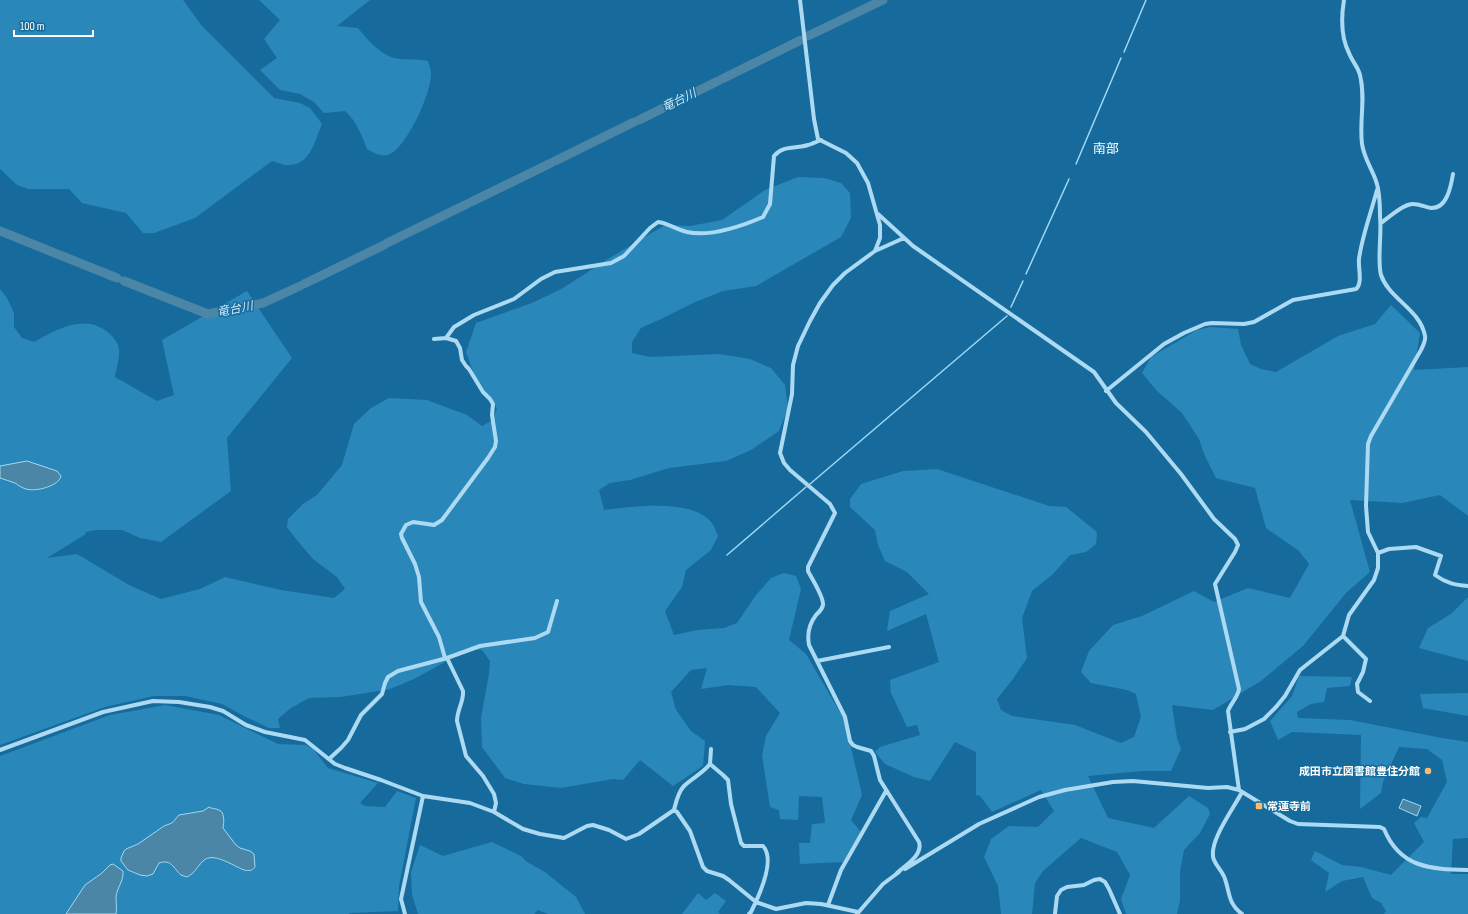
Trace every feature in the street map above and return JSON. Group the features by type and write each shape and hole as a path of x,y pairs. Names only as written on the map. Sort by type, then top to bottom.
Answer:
{"street":[{"path":"800,0 814,119 818,139 846,153 857,163 868,183 880,225 880,238 875,251"},
{"path":"1230,732 1245,729 1264,719 1276,707 1285,696 1300,670 1343,636 1349,615 1374,580 1378,568 1378,553 1368,532 1366,506 1368,444 1371,436 1422,350 1425,336 1415,315 1390,289 1382,275 1380,265 1381,223 1378,188 1362,144 1363,96 1359,72 1345,45 1342,27 1344,0"},
{"path":"446,338 454,327 474,315 514,299 542,279 556,272 611,263 624,256 650,228 658,222 664,222 685,232 706,234 738,226 763,217 770,204 774,156 784,148 801,147 821,140"},
{"path":"1381,223 1407,205 1412,204 1433,208 1441,205 1448,195 1453,174"},
{"path":"1106,390 1164,344 1205,324 1212,322 1244,324 1254,322 1293,300 1356,289 1359,283 1359,260 1378,188"},
{"path":"878,214 904,238 1094,372 1116,403 1146,432 1181,474 1214,519 1235,539 1238,546 1215,584 1239,689 1238,694 1228,711 1240,791 1215,841 1213,850 1214,859 1225,878 1230,901 1237,911 1242,914"},
{"path":"674,810 690,831 703,867 707,871 723,876 756,902 776,909 806,903 828,905 858,913 883,884 917,855 920,849 919,842 880,780 874,756 871,751 857,747 850,741 845,718 809,645 808,629 821,610 823,604 808,571 808,567 835,513 830,504 784,464 780,453 792,394 793,365 798,346 820,303 833,285 845,273 875,251 904,238"},
{"path":"434,339 446,338 456,341 460,348 462,360 483,392 493,404 492,415 496,441 495,447 442,520 434,525 413,522 406,525 401,534 415,564 419,577 421,602 439,637 446,658 463,691 464,696 457,721 466,756 483,776 494,794 496,803 494,812"},
{"path":"1378,553 1389,549 1416,547 1441,556 1435,575 1454,585 1468,586"},
{"path":"329,759 348,740 361,715 382,694 385,682 388,678 398,671 446,658 480,646 543,636 548,632 556,601"},
{"path":"1343,636 1366,659 1363,672 1357,684 1358,692 1370,701"},
{"path":"817,661 889,646"},
{"path":"0,750 103,712 153,701 179,702 210,707 223,711 246,724 265,732 308,741 335,764 423,796 464,801 494,812 523,829 540,834 564,838 587,826 593,825 609,830 626,838 630,838 639,834 674,810 676,800 683,787 704,771 710,764 711,749"},
{"path":"710,764 728,780 731,804 741,843 744,846 764,846 766,850 767,855 764,882 751,913"},
{"path":"897,873 979,824 1039,797 1065,790 1113,782 1133,781 1208,788 1227,787 1240,791 1290,821 1298,824 1384,828 1388,838 1395,848 1408,860 1415,863 1446,869 1468,870"},
{"path":"828,905 841,870 886,791"},
{"path":"405,914 402,899 423,796"},
{"path":"1055,914 1057,896 1061,890 1067,887 1084,885 1100,879 1105,882 1120,914"}],"shaded area":[{"path":"0,0 183,0 202,26 274,98 300,103 310,108 322,124 313,146 306,158 300,162 293,165 285,165 272,161 195,218 154,233 143,233 126,213 82,203 69,189 28,189 17,185 0,169"},
{"path":"259,0 370,0 337,26 358,28 377,48 391,57 428,61 431,73 430,82 423,105 411,130 397,149 387,155 372,152 367,149 361,134 345,111 324,113 314,102 300,94 280,90 260,70 277,58 264,39 280,20"},
{"path":"798,177 824,178 841,183 850,193 851,218 841,237 756,286 723,291 693,303 641,328 632,342 632,353 650,357 719,354 750,359 771,368 785,385 788,408 779,431 751,450 726,461 669,468 630,480 610,483 599,490 604,510 644,506 675,507 702,514 714,526 718,536 711,550 686,570 682,587 665,611 674,635 697,630 724,628 737,623 756,595 771,578 784,573 796,576 801,589 789,640 806,654 845,721 862,795 851,820 861,832 843,862 800,864 799,843 810,843 812,824 825,823 822,797 799,796 798,820 780,819 779,810 770,807 762,756 766,736 780,713 756,687 728,685 701,689 707,668 691,670 671,692 676,710 691,731 705,741 703,766 673,786 640,760 623,780 613,779 561,788 524,784 505,778 482,747 481,718 490,661 482,650 464,649 447,661 414,679 390,689 341,697 309,698 291,708 278,719 280,728 269,728 222,704 185,696 154,696 105,707 0,745 0,289 7,298 14,313 14,327 22,338 34,342 62,328 82,323 101,327 112,336 118,346 119,356 115,377 157,401 174,395 162,340 247,291 292,358 227,438 231,491 161,542 140,538 122,530 96,530 85,532 86,534 47,558 77,554 129,585 161,599 200,589 225,577 281,590 334,598 345,589 337,577 313,559 296,539 287,527 288,519 303,504 317,495 342,465 354,424 371,408 389,398 427,400 467,415 482,426 491,421 497,409 474,374 466,352 476,323 532,303 563,288 665,225 690,226 722,220 765,190"},
{"path":"1391,305 1420,333 1414,370 1468,367 1468,516 1440,495 1402,503 1350,500 1370,572 1346,593 1303,646 1261,681 1213,710 1172,705 1177,738 1181,749 1171,771 1142,771 1088,776 1108,818 1154,828 1189,796 1208,808 1210,814 1200,833 1184,850 1180,872 1180,900 1177,914 1126,914 1121,899 1130,875 1117,852 1081,838 1043,871 1035,883 1032,914 1001,914 998,886 984,857 991,839 1009,826 1038,827 1054,811 1041,790 992,812 980,796 976,795 976,752 955,742 930,781 914,777 885,764 875,752 880,747 920,735 917,725 907,727 891,693 890,680 939,662 926,614 887,631 890,611 929,594 907,572 885,561 878,545 875,530 850,507 850,499 861,484 903,471 937,469 1049,506 1066,507 1097,532 1096,544 1086,552 1070,555 1053,574 1032,591 1022,618 1027,658 997,699 1001,710 1012,716 1075,725 1121,743 1134,737 1141,717 1136,694 1127,690 1091,683 1081,672 1089,651 1113,625 1142,616 1194,591 1214,602 1248,588 1290,598 1309,564 1299,551 1266,528 1255,488 1216,478 1205,456 1199,439 1182,413 1156,390 1142,373 1151,357 1197,330 1210,327 1238,329 1241,345 1250,364 1261,369 1276,372 1338,336 1375,324"},
{"path":"27,461 57,471 61,476 59,480 52,485 41,489 30,490 0,478 0,466"},
{"path":"1467,598 1468,661 1419,648 1428,628 1451,614"},
{"path":"1299,676 1352,677 1350,686 1327,688 1324,702 1311,704 1297,712 1298,718 1350,720 1468,742 1468,838 1453,839 1451,874 1468,874 1468,914 1384,914 1386,911 1381,903 1372,898 1363,877 1342,881 1325,892 1329,873 1311,860 1315,851 1342,865 1361,867 1391,875 1424,842 1414,823 1421,817 1427,818 1447,782 1442,760 1427,749 1399,747 1383,782 1381,793 1360,809 1361,735 1292,732 1278,740 1270,721 1292,696"},
{"path":"1468,693 1468,716 1423,708 1420,694"},
{"path":"165,705 219,715 278,744 306,745 313,749 328,768 378,783 360,803 365,806 385,807 397,791 416,798 399,886 398,911 349,914 0,914 0,756 110,715"},
{"path":"1403,799 1421,806 1417,816 1399,808"},
{"path":"209,807 221,811 224,821 223,828 236,845 254,854 255,867 253,869 249,871 244,870 217,858 207,858 187,877 181,875 170,863 167,862 159,863 153,874 147,876 128,870 121,861 126,849 138,844 164,826 172,823 179,815 203,811"},
{"path":"492,842 521,856 527,862 545,872 576,897 585,914 548,914 538,910 534,914 418,914 412,895 411,872 420,845 443,856"},
{"path":"113,864 123,871 116,897 116,914 66,914 85,885"},
{"path":"698,893 706,900 715,893 726,901 718,912 720,914 682,914"}],"waterway":[{"name":"竜台川","path":"808,36 883,0"},
{"path":"1124,52 1146,0"},
{"name":"竜台川","path":"722,79 801,40"},
{"path":"1076,164 1121,58"},
{"name":"竜台川","path":"639,120 718,81"},
{"name":"竜台川","path":"555,161 634,122"},
{"name":"竜台川","path":"471,202 551,163"},
{"path":"1026,274 1069,179"},
{"name":"竜台川","path":"387,243 467,204"},
{"name":"竜台川","path":"0,231 117,278"},
{"name":"竜台川","path":"304,284 384,245"},
{"name":"竜台川","path":"124,281 208,314 263,303 300,286"},
{"path":"1011,307 1023,281"},
{"path":"810,484 1007,316"},
{"path":"727,555 806,487"}],"place":[{"name":"成田市立図書館豊住分館","path":"1428,771"},
{"name":"常蓮寺前","path":"1259,806"}],"district":[{"name":"南部","path":"1106,148"}]}
